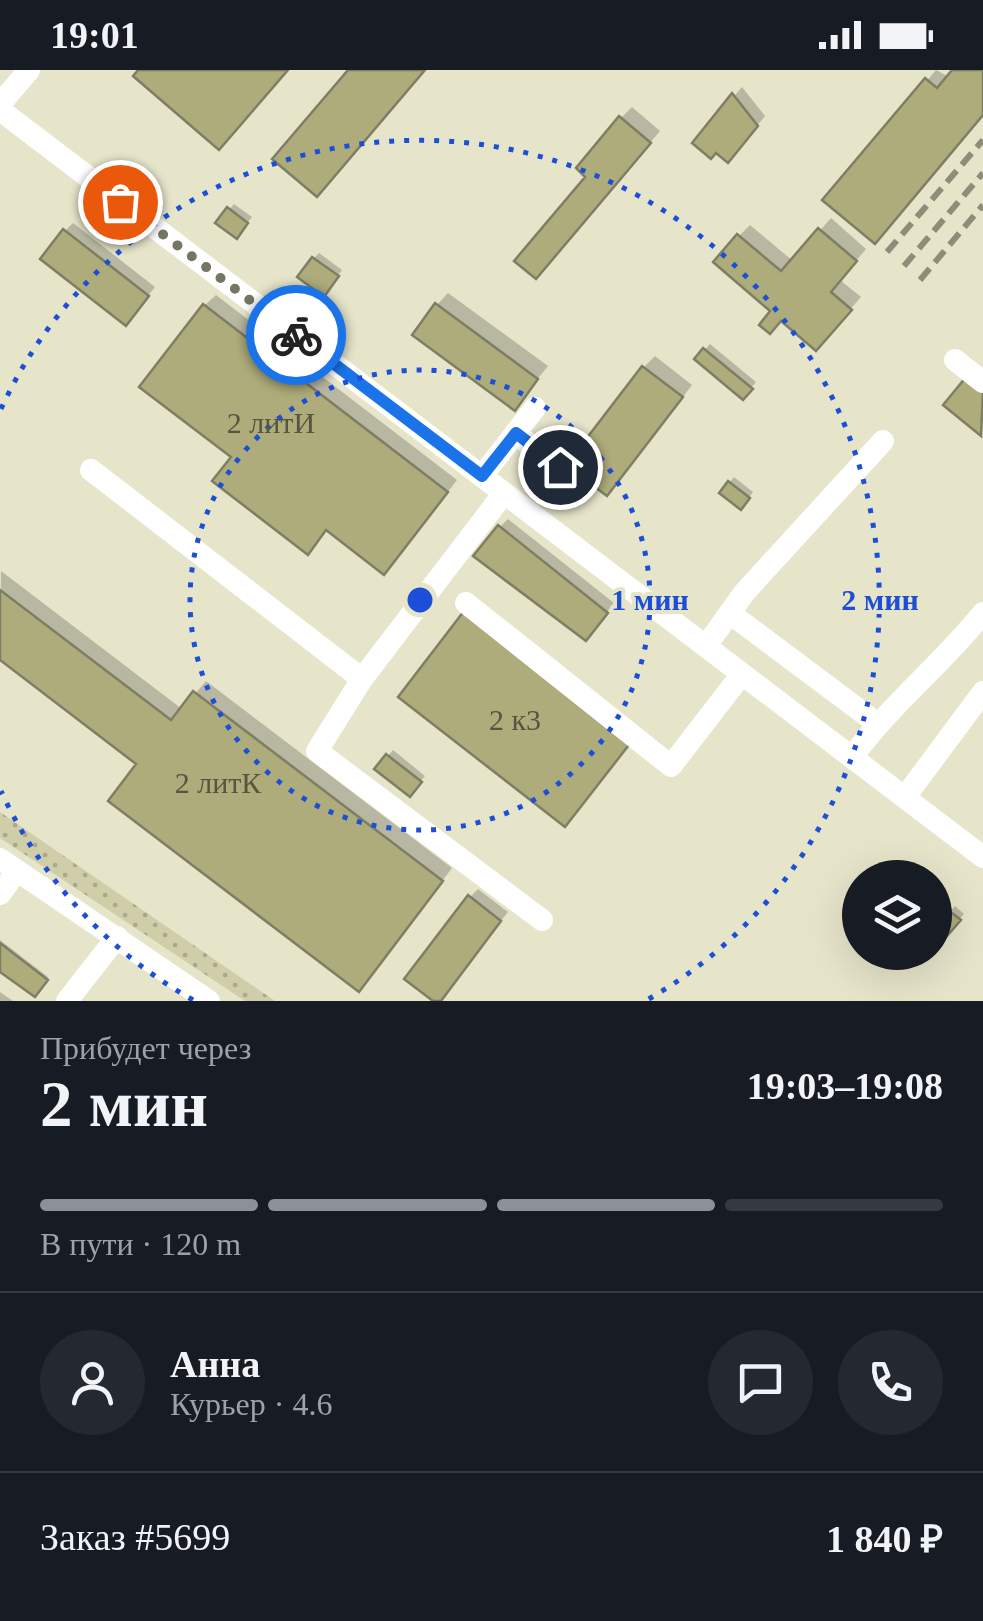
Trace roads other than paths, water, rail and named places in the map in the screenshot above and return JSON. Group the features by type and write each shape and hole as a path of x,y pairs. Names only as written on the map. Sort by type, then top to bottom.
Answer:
{"street":[{"path":"29,70 0,107 983,857"},
{"path":"955,360 983,382"},
{"path":"482,476 535,408"},
{"path":"516,433 582,484"},
{"path":"706,646 744,593 883,441"},
{"path":"91,470 362,680"},
{"path":"504,493 362,680 317,752 542,920"},
{"path":"466,603 670,766 742,674"},
{"path":"852,758 925,671 945,660 983,613"},
{"path":"731,614 878,724"},
{"path":"905,797 983,692"},
{"path":"0,894 8,865 209,1001"},
{"path":"67,1001 117,937"}],"railway":[{"path":"887,252 983,140"},
{"path":"904,266 983,173"},
{"path":"920,280 983,205"}]}
